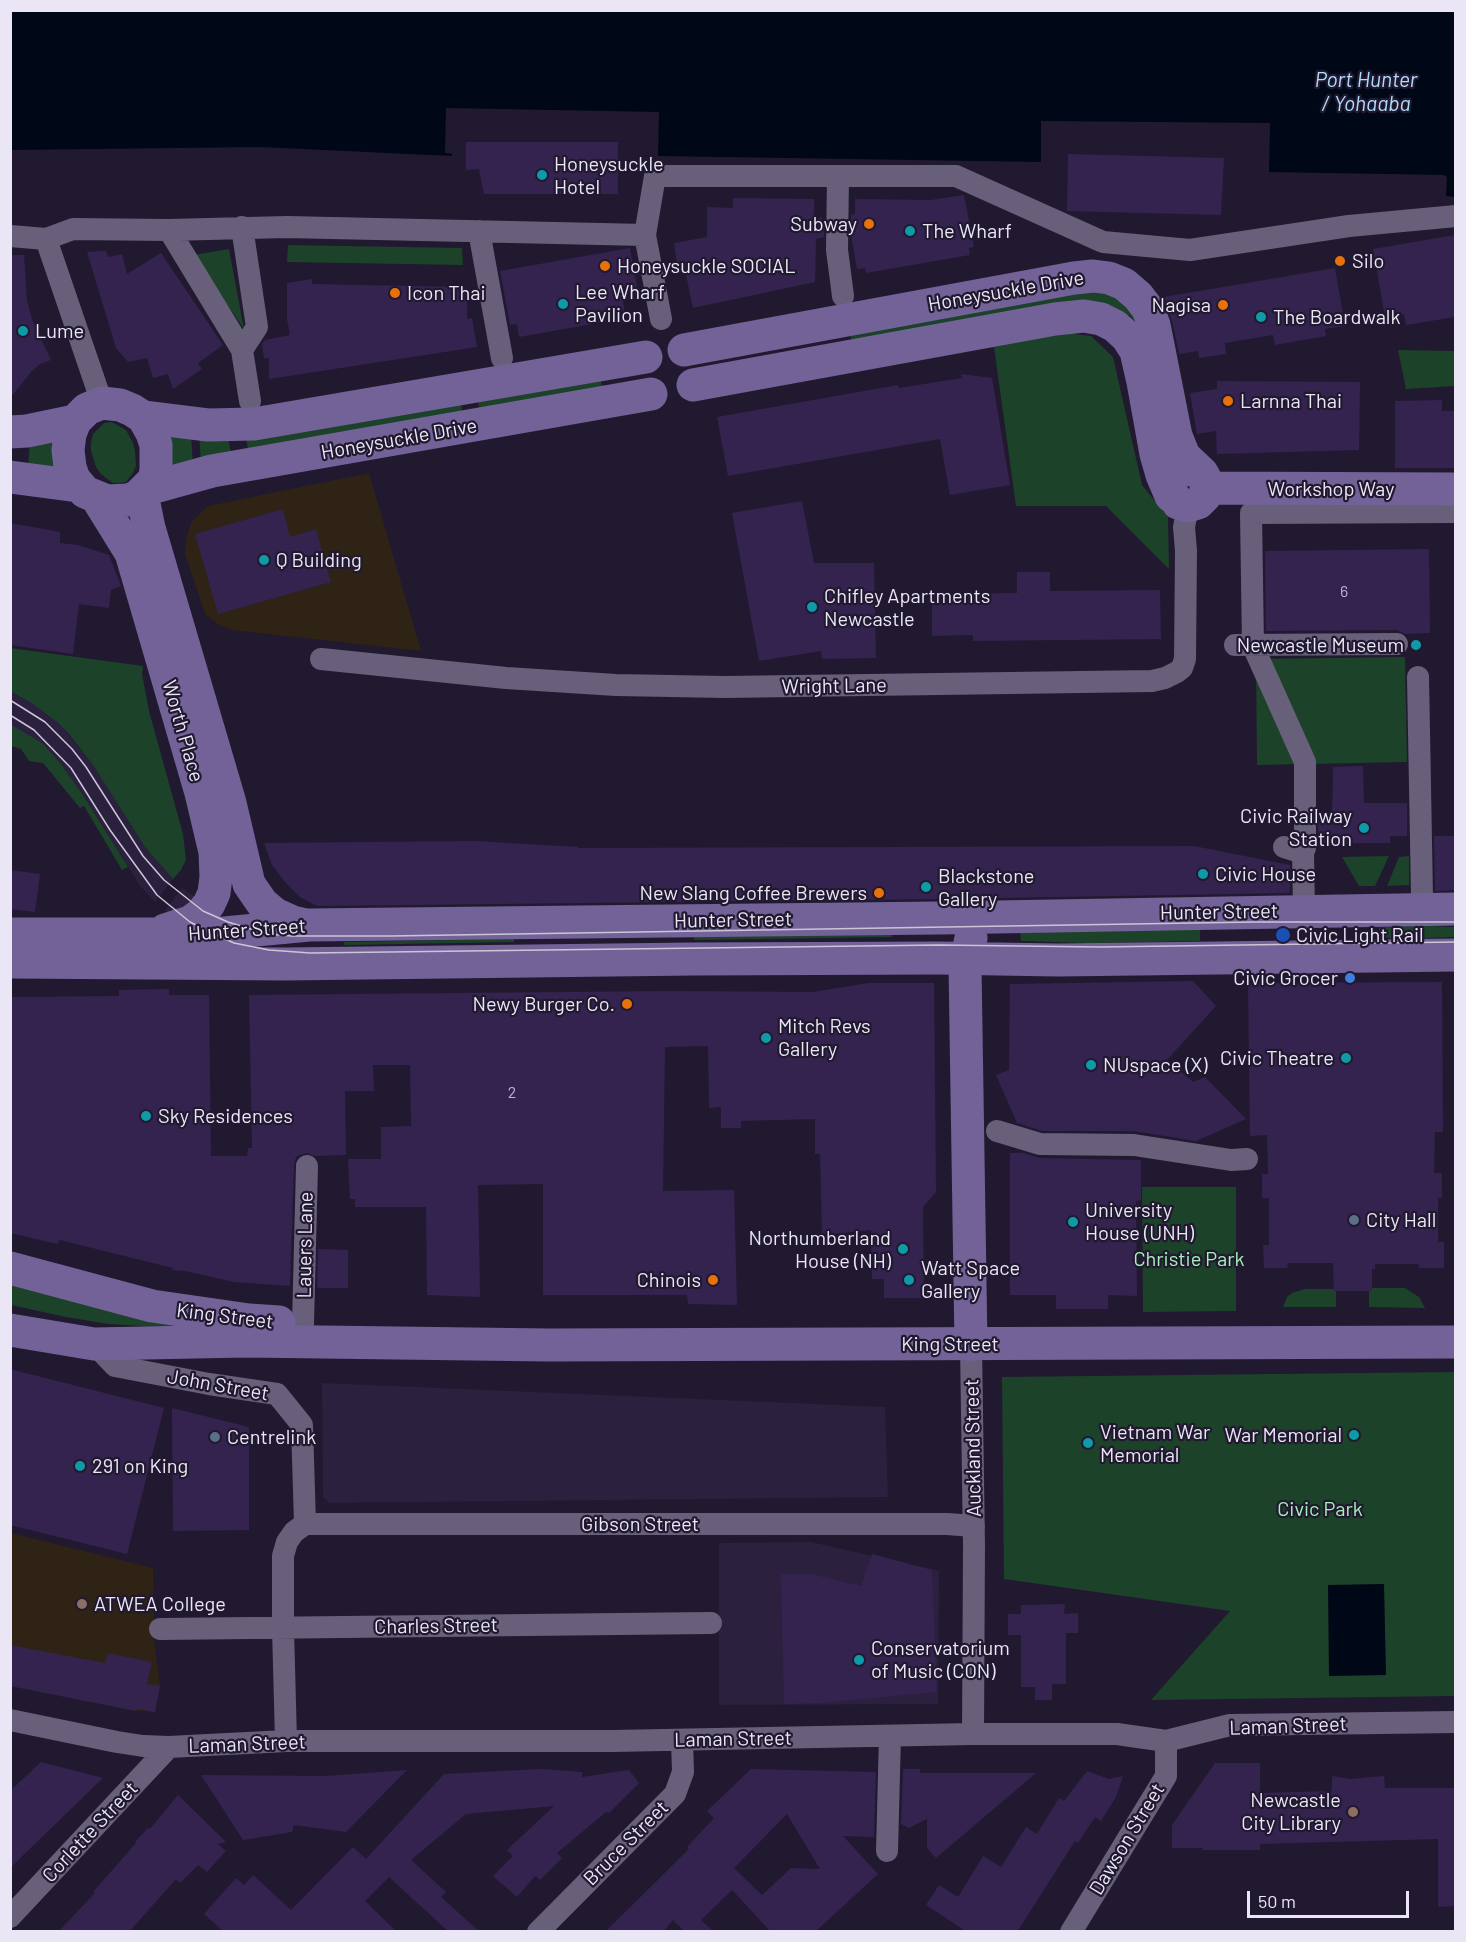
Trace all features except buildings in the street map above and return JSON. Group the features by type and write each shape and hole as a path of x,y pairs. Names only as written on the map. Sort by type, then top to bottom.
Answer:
{"main road":[{"name":"Honeysuckle Drive","path":"684,350 1074,278 1093,276 1109,278 1124,284 1148,309 1154,325 1176,436 1184,456 1191,490"},
{"name":"Honeysuckle Drive","path":"693,385 1055,319 1084,316 1115,326 1127,337 1136,351 1162,475 1191,490"},
{"path":"664,345 684,350 694,362 696,370 693,385 681,397 673,399 658,398 651,394 646,389 641,376 646,357 657,347 664,345"},
{"name":"Honeysuckle Drive","path":"143,417 208,425 254,424 646,357"},
{"name":"Honeysuckle Drive","path":"144,491 212,471 651,394"},
{"path":"10,477 88,492 117,502 128,500 144,491 154,480 157,457 152,433 143,417 132,410 120,405 102,403 87,409 75,421 70,434 68,450 70,467 88,492"},
{"path":"10,432 27,431 75,421"},
{"name":"Workshop Way","path":"1191,490 1455,489"},
{"name":"Worth Place","path":"144,491 149,528 230,803 249,884 262,903 275,914 309,926"},
{"name":"Worth Place","path":"88,492 131,553 201,793 214,852 215,886 212,899 207,907 190,922 172,929 146,933"},
{"name":"Hunter Street","path":"10,934 221,934 309,926 1455,909"},
{"name":"Auckland Street","path":"971,1345 966,958 974,930 986,917"},
{"name":"Hunter Street","path":"10,962 285,964 706,959 1058,960 1455,955"},
{"name":"King Street","path":"10,1268 152,1306 444,1344"},
{"name":"King Street","path":"10,1330 94,1344 235,1341 444,1344 971,1345 1455,1342"}],"street":[{"path":"661,319 645,235 655,176 956,176 1103,242 1190,250 1349,226 1455,216"},
{"path":"838,176 837,250 843,296"},
{"path":"10,236 46,239 73,230 242,227 645,235"},
{"path":"242,227 257,327 242,350"},
{"path":"169,230 242,350 250,401"},
{"path":"479,231 502,358"},
{"path":"46,239 66,292 102,403"},
{"name":"Wright Lane","path":"321,659 506,678 616,685 725,687 1144,682 1165,678 1182,668 1186,652 1184,527 1191,490"},
{"path":"1304,910 1294,850 1305,848 1305,762 1244,646 1251,513 1455,512"},
{"path":"1244,646 1397,644"},
{"path":"1418,677 1422,896"},
{"path":"997,1131 1040,1144 1134,1145 1231,1160 1246,1160"},
{"name":"Lauers Lane","path":"303,1324 307,1166"},
{"name":"John Street","path":"94,1344 115,1366 277,1394 302,1425 305,1524"},
{"name":"Auckland Street","path":"971,1345 974,1526 973,1734"},
{"path":"286,1741 283,1556 287,1542 294,1532 305,1524"},
{"name":"Gibson Street","path":"305,1524 947,1524 974,1526"},
{"name":"Charles Street","path":"160,1629 711,1623"},
{"name":"Laman Street","path":"10,1720 126,1743 169,1747 286,1741 682,1740 973,1734 1117,1734 1166,1741 1230,1725 1455,1722"},
{"path":"887,1851 890,1736"},
{"name":"Bruce Street","path":"538,1932 675,1794 683,1772 682,1740"},
{"name":"Dawson Street","path":"1071,1932 1166,1776 1166,1741"},
{"name":"Corlette Street","path":"10,1917 169,1747"}],"shaded area":[{"path":"369,473 421,651 231,630 205,614 185,554 191,523 208,506"},
{"path":"10,692 30,702 57,722 68,734 93,765 145,847 173,879 155,902 140,886 61,764 11,724"},
{"path":"182,888 199,899 176,919 165,910"},
{"path":"322,1383 885,1407 888,1497 330,1503 323,1497"},
{"name":"ATWEA College","path":"11,1533 153,1568 154,1640 160,1686 155,1712 136,1711 11,1686"},
{"path":"811,1542 939,1571 938,1704 719,1705 719,1543"}],"green space":[{"path":"288,245 462,248 463,265 287,262"},
{"path":"229,249 244,329 193,255"},
{"path":"1079,282 1130,295 1136,325 1130,316 1119,310 853,348 848,325"},
{"path":"1057,332 1091,336 1113,357 1142,485 1168,517 1169,569 1106,506 1016,506 994,347"},
{"path":"1398,350 1455,351 1455,386 1406,389"},
{"path":"599,370 603,394 481,416 476,392"},
{"path":"459,395 464,419 249,456 245,432"},
{"path":"112,422 126,430 135,451 136,466 126,482 113,483 101,474 91,451 93,434 104,423"},
{"path":"170,431 191,433 193,466 172,475"},
{"path":"199,432 227,432 232,459 201,464"},
{"path":"57,433 58,471 28,468 30,441"},
{"path":"10,648 143,666 142,674 149,711 183,834 186,860 173,879 145,847 93,765 69,734 30,702 11,692"},
{"path":"1405,657 1407,762 1257,765 1256,659"},
{"path":"10,724 42,743 61,764 128,867 122,870 84,806 80,808 43,763 29,761 21,749 11,746"},
{"path":"1389,856 1375,886 1359,886 1342,857"},
{"path":"1409,856 1409,885 1387,886 1399,857"},
{"path":"1403,925 1455,927 1455,937 1404,939 1379,935 1381,927"},
{"path":"1200,928 1200,941 1087,943 1021,941 1020,932"},
{"path":"892,933 892,937 694,940 694,937"},
{"path":"514,939 514,942 344,945 344,942"},
{"name":"Christie Park","path":"1142,1187 1236,1187 1236,1311 1143,1312"},
{"path":"11,1281 299,1335 108,1324 66,1317 11,1305"},
{"path":"1372,1288 1405,1288 1419,1297 1425,1308 1369,1307 1369,1291 1372,1291"},
{"path":"1305,1289 1334,1289 1336,1307 1283,1307 1287,1297"},
{"name":"Civic Park","path":"1455,1372 1455,1696 1151,1700 1230,1611 1004,1579 1002,1377"}],"water":[{"name":"Port Hunter / Yohaaba","path":"10,11 1455,11 1455,197 1446,196 1447,177 1444,175 1269,172 1269,157 1042,152 1041,162 658,156 639,155 635,139 452,139 452,156 260,147 11,150"},
{"path":"1384,1584 1386,1675 1329,1676 1328,1585"}],"pier":[{"path":"446,108 659,112 658,156 636,155 632,142 455,141 455,154 445,153"},
{"path":"1041,121 1270,123 1269,172 1266,172 1266,160 1044,154 1044,162 1041,162"}],"tram line":[{"path":"10,700 45,722 72,749 143,856 164,880 203,911 228,922 267,934 391,936 1255,922 1456,922"},
{"path":"10,715 34,730 71,768 110,830 157,895 190,922 214,934 234,943 269,950 310,953 939,945 1099,947 1456,942"}],"place":[{"name":"Honeysuckle Hotel","path":"542,175"},
{"name":"Subway","path":"869,224"},
{"name":"The Wharf","path":"910,231"},
{"name":"Silo","path":"1340,261"},
{"name":"Honeysuckle SOCIAL","path":"605,266"},
{"name":"Icon Thai","path":"395,293"},
{"name":"Lee Wharf Pavilion","path":"563,304"},
{"name":"Nagisa","path":"1223,305"},
{"name":"The Boardwalk","path":"1261,317"},
{"name":"Lume","path":"23,331"},
{"name":"Larnna Thai","path":"1228,401"},
{"name":"Q Building","path":"264,560"},
{"name":"Chifley Apartments Newcastle","path":"812,607"},
{"name":"Newcastle Museum","path":"1416,645"},
{"name":"Civic Railway Station","path":"1364,828"},
{"name":"Civic House","path":"1203,874"},
{"name":"Blackstone Gallery","path":"926,887"},
{"name":"New Slang Coffee Brewers","path":"879,893"},
{"name":"Civic Light Rail","path":"1283,935"},
{"name":"Civic Grocer","path":"1350,978"},
{"name":"Newy Burger Co.","path":"627,1004"},
{"name":"Mitch Revs Gallery","path":"766,1038"},
{"name":"Civic Theatre","path":"1346,1058"},
{"name":"NUspace (X)","path":"1091,1065"},
{"name":"Sky Residences","path":"146,1116"},
{"name":"City Hall","path":"1354,1220"},
{"name":"University House (UNH)","path":"1073,1222"},
{"name":"Northumberland House (NH)","path":"903,1249"},
{"name":"Chinois","path":"713,1280"},
{"name":"Watt Space Gallery","path":"909,1280"},
{"name":"War Memorial","path":"1354,1435"},
{"name":"Centrelink","path":"215,1437"},
{"name":"Vietnam War Memorial","path":"1088,1443"},
{"name":"291 on King","path":"80,1466"},
{"name":"ATWEA College","path":"82,1604"},
{"name":"Conservatorium of Music (CON)","path":"859,1660"},
{"name":"Newcastle City Library","path":"1353,1812"}]}
